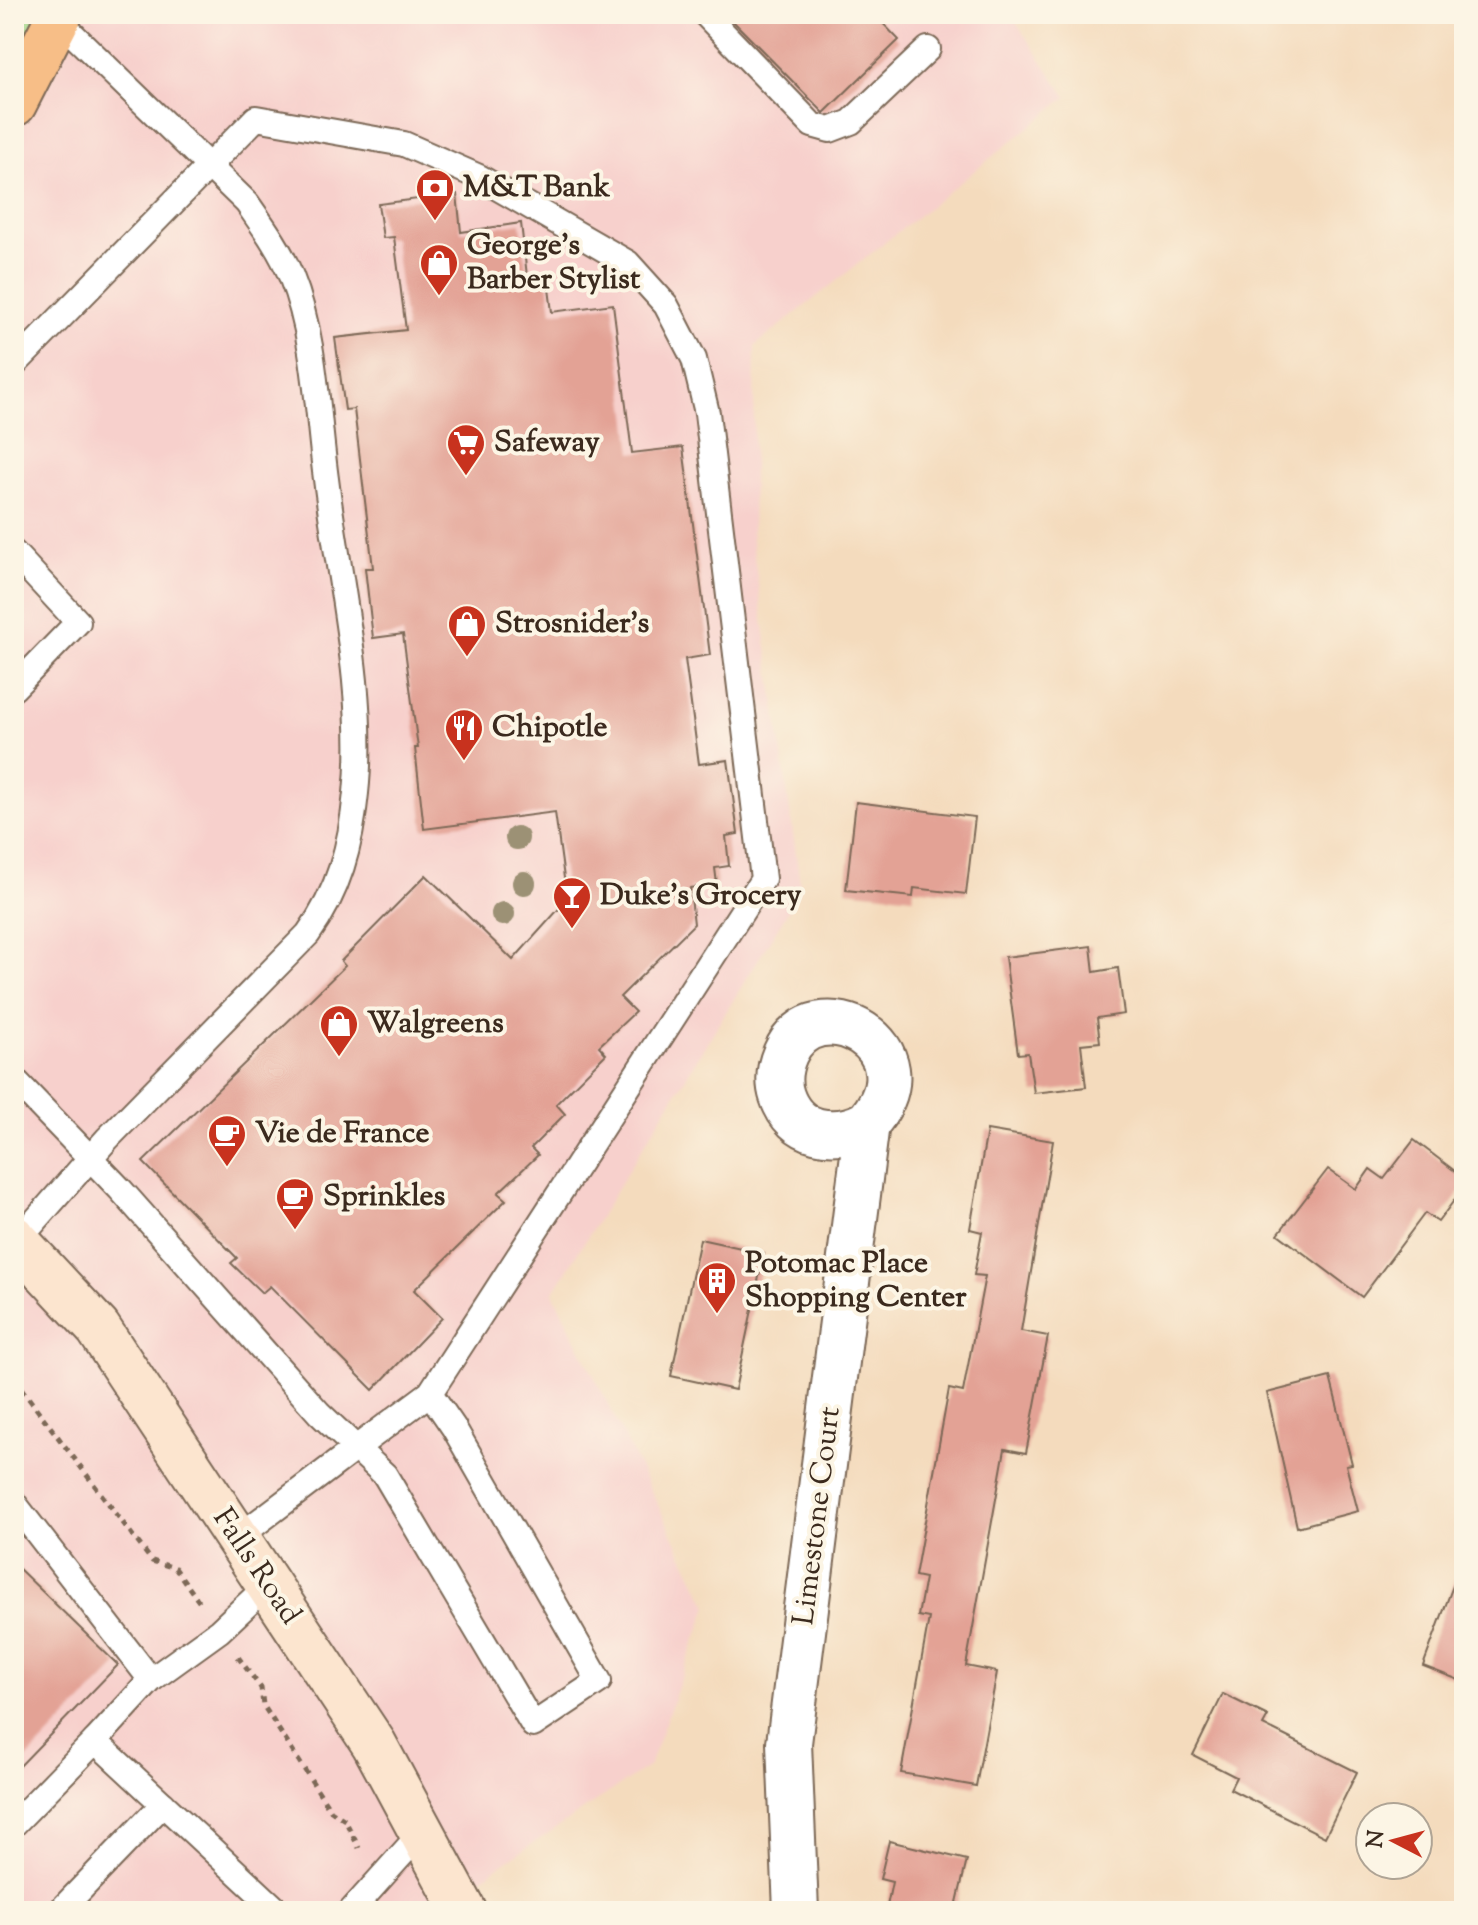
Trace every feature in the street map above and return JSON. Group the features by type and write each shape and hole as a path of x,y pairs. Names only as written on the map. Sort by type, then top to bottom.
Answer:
{"main road":[{"path":"14,28 58,16"},
{"path":"14,104 58,16"},
{"name":"Falls Road","path":"16,1236 98,1328 374,1744 464,1911"}],"street":[{"name":"Limestone Court","path":"796,1911 789,1743 867,1123"}],"lane":[{"path":"705,14 812,125 830,130 851,122 928,49"},
{"path":"16,1236 257,988 323,914 342,869 357,789 356,700 304,322 291,276 271,236 247,203 209,169 58,16"},
{"path":"14,365 256,118 404,144 479,177 628,263 666,305 694,359 707,413 763,879 430,1393 237,1538"},
{"path":"14,553 78,622 14,688"},
{"path":"14,1079 319,1413 385,1475 533,1725 599,1681 454,1428 430,1393"},
{"path":"14,1503 151,1680"},
{"path":"14,1824 151,1680 219,1631 268,1585"},
{"path":"95,1741 163,1804 263,1906"},
{"path":"60,1911 163,1804"},
{"path":"351,1911 422,1832"}],"shaded area":[{"path":"60,14 1010,14 1067,97 755,346 752,541 801,890 553,1293 708,1606 649,1766 456,1895 441,1911 14,1911 14,104"}],"green space":[{"path":"14,14 52,14 14,104"}],"building":[{"path":"726,14 874,14 899,40 824,113"},
{"path":"457,194 461,232 521,223 527,276 547,273 552,312 613,304 632,453 683,447 710,655 685,659 699,764 728,760 738,834 726,836 729,866 715,868 717,884 690,888 694,924 620,997 635,1012 599,1046 606,1054 556,1104 565,1114 531,1148 538,1155 498,1193 506,1200 414,1290 442,1318 373,1390 270,1286 262,1293 231,1263 237,1258 143,1162 345,966 341,961 426,875 513,960 567,900 555,812 424,829 415,748 418,748 403,634 373,638 365,568 373,568 354,409 345,410 335,338 406,330 394,237 383,238 378,204"},
{"path":"856,802 975,817 966,894 914,888 913,897 846,890"},
{"path":"1091,946 1094,972 1118,968 1124,1014 1097,1018 1100,1042 1081,1044 1086,1087 1034,1093 1028,1053 1018,1054 1005,957"},
{"path":"987,1130 1053,1141 1021,1331 1048,1336 1026,1453 1005,1449 966,1666 997,1672 976,1786 901,1773 929,1618 918,1616 925,1578 915,1576 949,1389 963,1392 985,1276 974,1275 982,1232 970,1229"},
{"path":"1414,1140 1464,1178 1464,1187 1438,1222 1425,1213 1362,1297 1278,1234 1328,1169 1356,1189 1370,1169 1384,1179"},
{"name":"Potomac Place Shopping Center","path":"700,1239 764,1253 735,1390 671,1376"},
{"path":"1330,1377 1352,1464 1346,1465 1358,1511 1297,1527 1267,1393"},
{"path":"14,1564 118,1665 14,1772"},
{"path":"1460,1567 1464,1568 1464,1682 1423,1666"},
{"path":"1223,1694 1268,1716 1263,1725 1357,1772 1325,1837 1230,1789 1236,1777 1193,1755"},
{"path":"889,1841 967,1860 955,1911 886,1911 892,1882 880,1879"}],"place":[{"name":"M&T Bank","path":"435,222"},
{"name":"George's Barber Stylist","path":"439,297"},
{"name":"Safeway","path":"466,477"},
{"name":"Strosnider's","path":"467,658"},
{"name":"Chipotle","path":"464,762"},
{"name":"Duke's Grocery","path":"572,930"},
{"name":"Walgreens","path":"339,1058"},
{"name":"Vie de France","path":"227,1168"},
{"name":"Sprinkles","path":"295,1231"},
{"name":"Potomac Place Shopping Center","path":"717,1315"}]}
